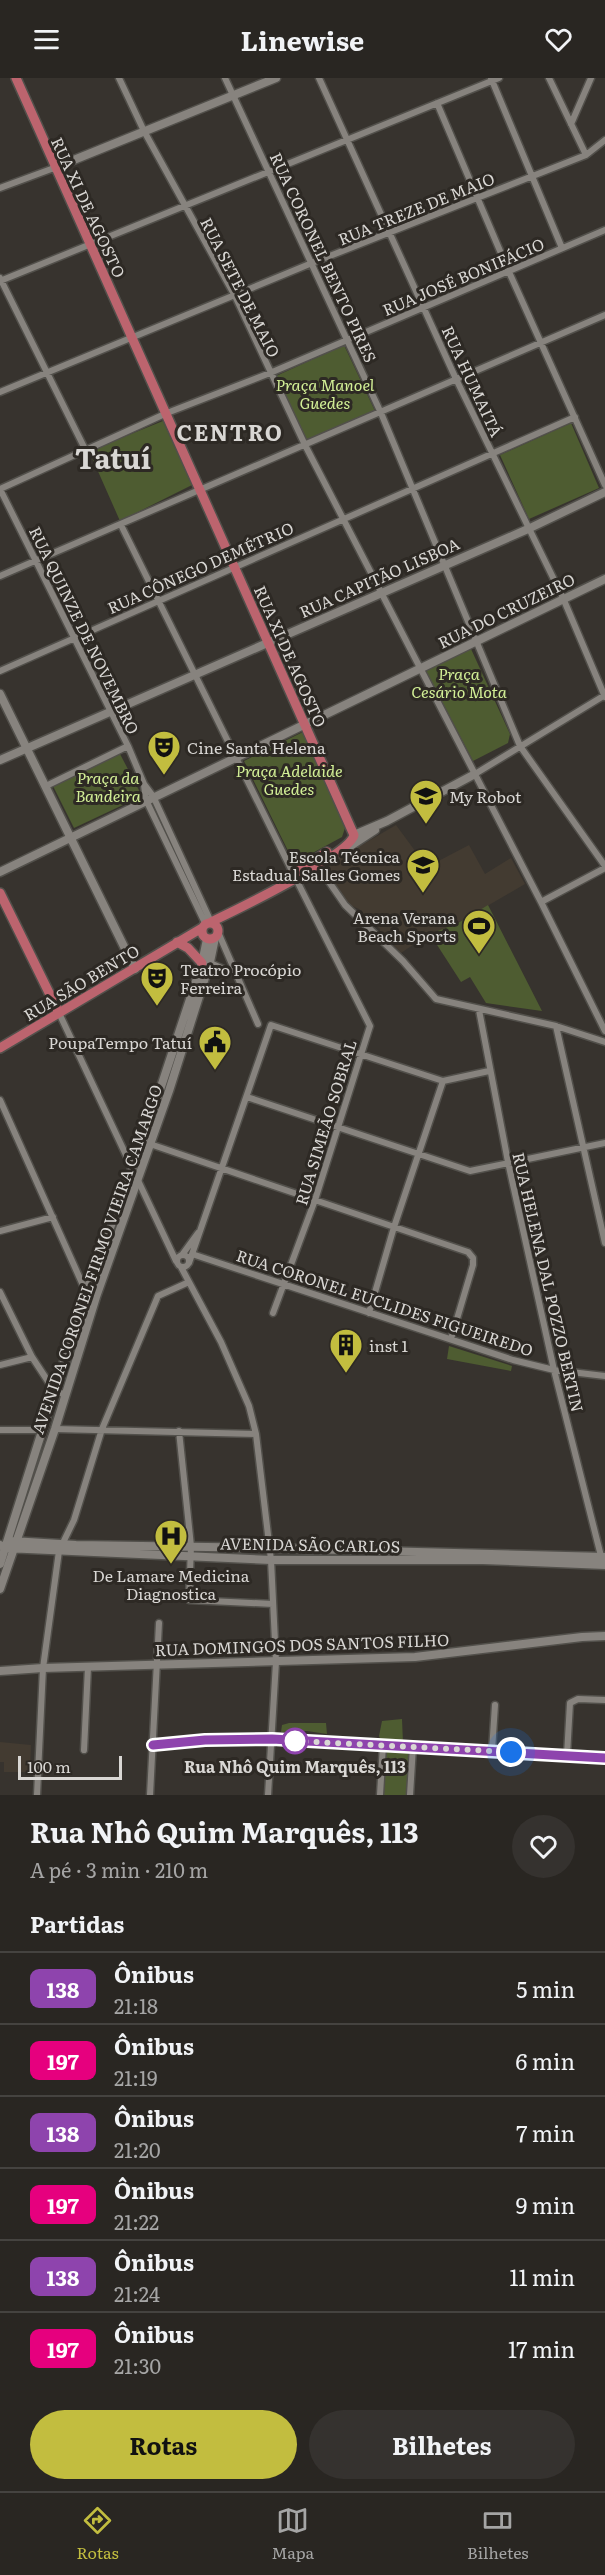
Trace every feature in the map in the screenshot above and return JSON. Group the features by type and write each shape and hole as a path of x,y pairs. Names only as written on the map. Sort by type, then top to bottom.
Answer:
{"main road":[{"name":"RUA XI DE AGOSTO","path":"16,78 54,168 201,488 354,835"},
{"path":"54,168 276,78"},
{"name":"RUA CAPITÃO LISBOA","path":"0,760 528,529 605,492"},
{"name":"RUA DO CRUZEIRO","path":"0,872 605,579"},
{"path":"0,694 135,969"},
{"name":"RUA SÃO BENTO","path":"295,876 318,866 387,821 475,774"},
{"name":"RUA SÃO BENTO","path":"0,1048 177,942 210,931 232,910 295,876 354,835 387,821"},
{"path":"318,866 351,842 354,835"},
{"path":"0,892 59,1013"},
{"name":"AVENIDA CORONEL FIRMO VIEIRA CAMARGO","path":"0,1564 55,1429 96,1297 150,1144 206,962 210,931"},
{"path":"177,942 206,962"},
{"name":"AVENIDA CORONEL FIRMO VIEIRA CAMARGO","path":"0,1589 7,1545 41,1430 86,1292 206,962"},
{"name":"AVENIDA SÃO CARLOS","path":"7,1545 271,1560 603,1561"},
{"name":"AVENIDA SÃO CARLOS","path":"61,1548 190,1546 603,1561"},
{"name":"RUA DOMINGOS DOS SANTOS FILHO","path":"0,1671 431,1656 605,1636"}],"street":[{"name":"RUA SETE DE MAIO","path":"119,78 144,131 235,296 305,445 382,591 605,1031"},
{"name":"RUA CORONEL BENTO PIRES","path":"225,78 381,413 411,490 477,640 520,747 605,867"},
{"name":"RUA HUMAITÁ","path":"319,78 456,379 563,598 605,696"},
{"path":"549,78 586,155"},
{"path":"571,124 591,78"},
{"path":"85,449 0,280 494,79 531,177 562,248"},
{"path":"437,103 509,272 605,485"},
{"name":"RUA TREZE DE MAIO","path":"0,392 312,263 586,155 605,140"},
{"path":"0,188 54,168"},
{"name":"RUA JOSÉ BONIFÁCIO","path":"0,489 167,413 270,373 605,230"},
{"path":"0,576 605,315"},
{"name":"RUA CÔNEGO DEMÉTRIO","path":"0,671 575,417"},
{"name":"RUA QUINZE DE NOVEMBRO","path":"0,489 128,746 149,798 210,931 235,974 258,1024"},
{"path":"121,525 295,876"},
{"path":"475,774 605,696"},
{"path":"46,786 128,746"},
{"path":"318,866 345,905 404,961 436,999 479,1010 519,1016 605,1042"},
{"path":"541,902 605,867"},
{"name":"RUA SIMEÃO SOBRAL","path":"273,1313 315,1200 369,1026 295,876"},
{"path":"206,962 235,974"},
{"name":"RUA HELENA DAL POZZO BERTIN","path":"479,1010 489,1071 554,1370 603,1561"},
{"path":"59,1013 176,1261 221,1342 249,1406 256,1434 270,1548 276,1662 268,1795"},
{"path":"181,1267 185,1268 189,1263 271,1025 443,1081 489,1071"},
{"path":"556,1026 585,1146 605,1243"},
{"path":"369,1313 394,1227 443,1081"},
{"path":"247,1097 418,1156 470,1171 605,1143"},
{"path":"0,1100 86,1292 96,1297"},
{"path":"150,1144 468,1252 473,1258 473,1265 451,1339"},
{"path":"0,1231 53,1217"},
{"path":"176,1261 201,1227"},
{"name":"RUA CORONEL EUCLIDES FIGUEIREDO","path":"192,1254 513,1360 554,1370 605,1376"},
{"path":"182,1255 188,1257 189,1263"},
{"path":"37,1795 43,1668 61,1548 74,1520 102,1429 158,1296 189,1282"},
{"path":"0,1292 32,1357 55,1392 65,1394"},
{"path":"0,1365 32,1357"},
{"path":"55,1429 256,1434"},
{"path":"0,1430 41,1430"},
{"path":"179,1431 190,1546 189,1600 273,1604"},
{"path":"150,1795 159,1623"},
{"path":"84,1750 88,1667"},
{"path":"567,1755 570,1703 578,1699 605,1700"},
{"path":"492,1751 495,1705"},
{"path":"153,1745 205,1740 272,1739 605,1758"},
{"path":"380,1795 383,1745"},
{"path":"411,1795 413,1747"}],"shaded area":[{"name":"Escola Técnica Estadual Salles Gomes","path":"396,825 427,867 469,845 485,874 511,858 525,884 458,923 426,936 401,953 359,909 347,904 329,876 329,864"},
{"path":"0,1742 31,1745 30,1772 4,1772 4,1762 0,1762"}],"green space":[{"name":"Praça Manoel Guedes","path":"344,345 375,411 307,441 276,376"},
{"path":"163,421 192,485 120,521 89,451"},
{"path":"571,423 599,488 529,519 500,455"},
{"name":"Praça Cesário Mota","path":"471,649 510,734 508,743 473,761 426,671"},
{"name":"Praça Adelaide Guedes","path":"303,732 345,828 342,837 294,863 244,761"},
{"name":"Praça da Bandeira","path":"120,754 142,796 74,828 53,786"},
{"name":"Arena Verana Beach Sports","path":"488,905 542,1011 486,1003 470,977 461,982 430,934 458,923"},
{"path":"449,1346 512,1366 511,1371 447,1359"},
{"path":"402,1719 403,1743 381,1741 379,1736 382,1721"},
{"path":"326,1723 327,1734 307,1731 281,1732 282,1725"},
{"path":"384,1746 412,1748 409,1795 381,1795"}],"bus line":[{"name":"138","path":"153,1745 205,1740 272,1739 605,1758"}],"place":[{"name":"Cine Santa Helena","path":"164,776"},
{"name":"My Robot","path":"426,825"},
{"name":"Escola Técnica Estadual Salles Gomes","path":"423,894"},
{"name":"Arena Verana Beach Sports","path":"479,955"},
{"name":"Teatro Procópio Ferreira","path":"157,1007"},
{"name":"PoupaTempo Tatuí","path":"215,1071"},
{"name":"inst 1","path":"346,1374"},
{"name":"De Lamare Medicina Diagnostica","path":"171,1565"},
{"name":"Rua Nhô Quim Marquês, 113","path":"295,1741"}],"district":[{"name":"CENTRO","path":"230,431"},
{"name":"Tatuí","path":"113,457"}],"route":[{"path":"295,1741 511,1752"}]}
